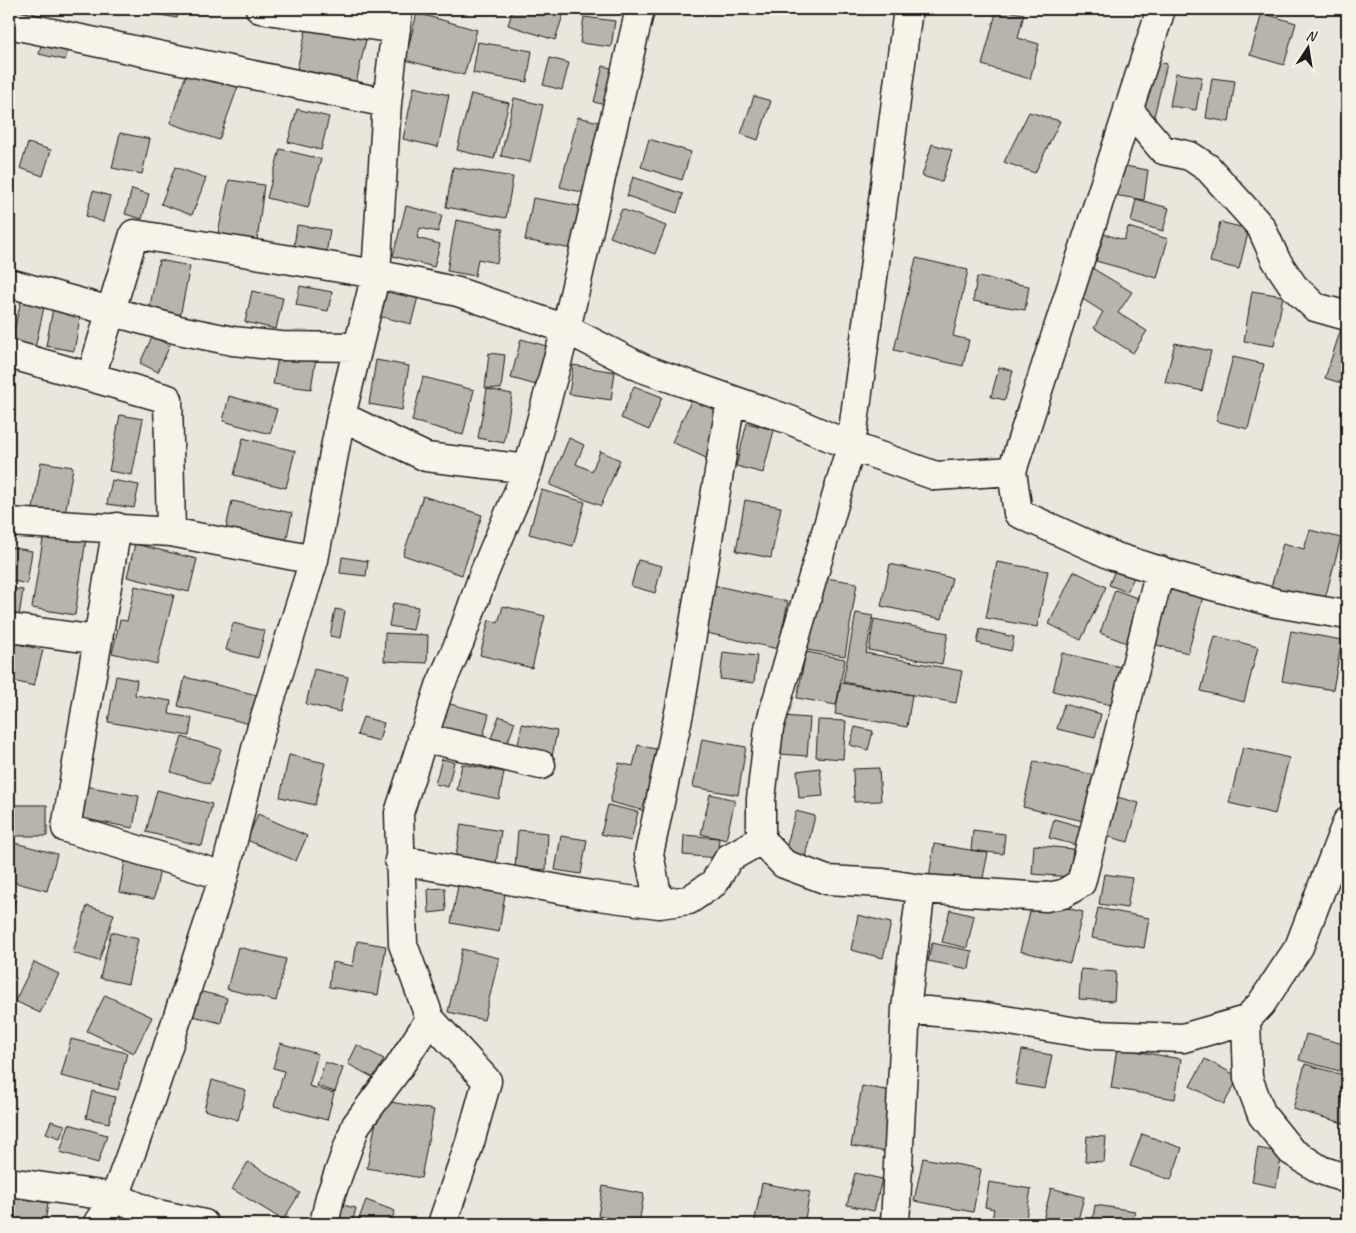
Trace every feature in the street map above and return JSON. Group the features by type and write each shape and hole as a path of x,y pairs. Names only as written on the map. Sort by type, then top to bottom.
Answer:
{"street":[{"path":"97,1224 115,1197 150,1101 224,876 260,733 314,560 341,416 376,274 387,103 397,19 260,9"},
{"path":"442,1224 470,1142 487,1081 430,1019 403,944 399,812 422,737 484,573 528,469 566,328 640,9"},
{"path":"908,9 852,446 769,728 761,799 760,840 784,864 826,880 883,883 921,889 1046,897 1063,894 1081,883 1160,570"},
{"path":"1162,9 1012,471 1018,513 1113,556 1276,603 1347,616"},
{"path":"9,24 387,103"},
{"path":"1128,109 1163,150 1190,156 1208,168 1261,226 1276,260 1294,287 1315,307 1347,316"},
{"path":"91,377 134,234 376,274 458,292 566,328 642,368 790,420 852,446 936,476 1012,471"},
{"path":"9,283 179,330 233,341 281,346 357,347"},
{"path":"9,354 168,399 171,532"},
{"path":"659,904 649,854 680,708 731,400"},
{"path":"341,416 426,457 528,469"},
{"path":"9,522 117,527 171,532 314,560"},
{"path":"117,527 66,828 224,876"},
{"path":"9,628 98,640"},
{"path":"422,737 541,766"},
{"path":"906,1009 980,1016 1095,1035 1183,1038 1246,1020 1261,1004 1298,947 1347,822"},
{"path":"399,860 591,895 659,904 689,900 714,883 729,858 760,840"},
{"path":"895,1224 906,1009 921,889"},
{"path":"324,1224 330,1197 356,1125 397,1070 430,1019"},
{"path":"1246,1020 1248,1078 1262,1116 1291,1151 1322,1170 1347,1179"},
{"path":"9,1182 115,1197 153,1213 204,1224"}],"building":[{"path":"139,9 179,9 177,18 139,11"},
{"path":"513,9 565,9 555,40 508,25"},
{"path":"997,9 1024,14 1018,38 1039,44 1030,79 982,65"},
{"path":"417,13 477,30 464,75 405,60"},
{"path":"1262,13 1296,23 1284,65 1250,55"},
{"path":"584,17 615,21 611,47 580,43"},
{"path":"308,21 367,35 356,83 297,69"},
{"path":"45,27 72,34 65,60 39,54"},
{"path":"478,42 532,51 527,82 473,73"},
{"path":"1141,57 1167,64 1153,120 1127,113"},
{"path":"550,58 569,63 562,90 543,85"},
{"path":"190,62 241,78 219,140 170,123"},
{"path":"603,66 626,72 617,108 594,102"},
{"path":"1176,73 1202,77 1196,110 1170,106"},
{"path":"1212,78 1235,81 1229,122 1206,118"},
{"path":"414,87 449,95 438,147 403,139"},
{"path":"471,94 509,103 494,159 457,150"},
{"path":"754,96 771,101 758,140 741,134"},
{"path":"514,98 543,105 530,162 501,156"},
{"path":"297,109 329,117 321,150 288,142"},
{"path":"1029,112 1060,121 1035,173 1004,162"},
{"path":"578,117 603,123 585,193 560,187"},
{"path":"120,133 150,139 142,174 112,168"},
{"path":"649,139 691,152 682,180 641,167"},
{"path":"28,143 51,150 43,176 20,168"},
{"path":"932,144 952,150 942,182 922,176"},
{"path":"280,149 321,159 308,208 267,198"},
{"path":"1119,165 1148,170 1144,200 1114,195"},
{"path":"175,167 206,178 192,215 161,204"},
{"path":"453,167 513,177 506,218 446,207"},
{"path":"633,177 683,194 677,213 627,196"},
{"path":"229,180 264,185 257,242 218,233"},
{"path":"132,189 149,194 142,219 125,214"},
{"path":"93,191 110,196 103,222 86,216"},
{"path":"533,198 585,207 577,250 525,240"},
{"path":"1136,199 1169,208 1163,231 1131,222"},
{"path":"406,206 442,215 438,232 420,228 417,238 440,244 434,267 393,256"},
{"path":"622,209 666,226 655,254 610,237"},
{"path":"456,220 503,229 497,263 478,259 475,276 447,271"},
{"path":"1220,222 1249,229 1239,269 1210,262"},
{"path":"297,225 330,230 325,260 293,254"},
{"path":"1128,227 1168,239 1157,278 1096,261 1104,234 1124,240"},
{"path":"916,258 968,270 953,336 969,340 963,366 894,350"},
{"path":"159,260 190,266 180,317 149,311"},
{"path":"1092,268 1132,292 1118,313 1147,331 1133,353 1094,328 1103,312 1076,295"},
{"path":"977,277 1029,286 1025,310 973,301"},
{"path":"381,285 419,293 411,324 374,315"},
{"path":"300,286 332,292 328,311 296,305"},
{"path":"252,291 283,298 276,329 245,322"},
{"path":"1252,291 1283,296 1274,346 1244,341"},
{"path":"21,301 44,307 35,348 11,343"},
{"path":"53,308 81,313 74,351 46,346"},
{"path":"1341,329 1347,331 1347,385 1325,378"},
{"path":"152,337 170,345 158,372 140,363"},
{"path":"521,339 550,347 540,386 511,378"},
{"path":"1175,343 1211,351 1202,391 1165,382"},
{"path":"279,352 316,357 311,389 273,384"},
{"path":"489,353 505,355 501,389 485,388"},
{"path":"1233,357 1264,364 1248,429 1216,421"},
{"path":"376,360 409,366 402,410 369,404"},
{"path":"573,365 615,372 611,400 569,394"},
{"path":"999,367 1013,371 1005,400 991,397"},
{"path":"423,377 474,390 463,435 412,421"},
{"path":"634,386 662,397 649,430 621,418"},
{"path":"487,389 512,394 504,443 478,438"},
{"path":"229,396 277,409 270,434 223,421"},
{"path":"692,399 726,415 706,458 672,442"},
{"path":"120,415 143,419 132,475 109,471"},
{"path":"747,423 774,430 763,473 736,466"},
{"path":"243,438 295,451 286,488 234,475"},
{"path":"569,438 584,445 576,464 592,471 600,451 620,460 601,506 550,485"},
{"path":"41,462 73,467 65,515 33,509"},
{"path":"9,473 13,474 9,494"},
{"path":"112,480 139,485 134,508 107,504"},
{"path":"541,490 585,502 573,546 529,534"},
{"path":"423,496 482,515 462,575 403,555"},
{"path":"745,500 781,507 771,558 736,551"},
{"path":"232,501 292,513 286,542 226,528"},
{"path":"1310,530 1341,538 1322,610 1269,595 1283,543 1304,549"},
{"path":"44,533 86,539 75,615 32,608"},
{"path":"135,544 197,559 189,592 127,577"},
{"path":"9,547 32,551 27,584 9,580"},
{"path":"342,557 368,561 366,576 340,573"},
{"path":"638,560 662,566 655,593 631,586"},
{"path":"997,562 1048,571 1037,627 986,618"},
{"path":"890,564 952,578 942,619 881,606"},
{"path":"1116,567 1135,575 1127,592 1109,585"},
{"path":"1074,571 1106,587 1081,640 1049,624"},
{"path":"820,577 857,583 845,656 807,650"},
{"path":"709,584 788,602 778,649 698,631"},
{"path":"1169,584 1204,593 1188,653 1153,644"},
{"path":"135,586 174,595 157,664 112,653 120,620 127,621"},
{"path":"9,588 23,590 18,623 9,622"},
{"path":"1115,590 1146,601 1132,645 1100,633"},
{"path":"393,603 418,607 413,630 389,626"},
{"path":"503,606 545,616 532,668 480,655 489,620 498,623"},
{"path":"335,609 345,611 340,638 330,636"},
{"path":"856,613 873,616 866,653 962,671 956,703 843,682"},
{"path":"874,619 948,633 942,664 869,650"},
{"path":"233,623 265,631 258,658 226,650"},
{"path":"980,629 1014,637 1011,651 977,643"},
{"path":"1291,631 1342,640 1333,690 1282,681"},
{"path":"385,633 428,635 427,663 384,661"},
{"path":"1215,636 1258,647 1244,702 1201,691"},
{"path":"9,642 43,650 34,686 9,680"},
{"path":"723,652 757,656 754,683 720,679"},
{"path":"806,652 845,659 836,705 797,698"},
{"path":"1062,653 1121,667 1111,705 1053,691"},
{"path":"314,669 348,677 340,712 306,704"},
{"path":"116,676 137,680 135,695 171,701 169,714 192,718 189,736 108,722"},
{"path":"185,677 257,695 250,724 178,706"},
{"path":"841,683 912,695 907,727 835,714"},
{"path":"446,703 489,714 480,748 438,738"},
{"path":"1064,704 1101,714 1095,738 1057,729"},
{"path":"499,716 515,722 505,750 489,744"},
{"path":"782,716 810,718 807,756 780,754"},
{"path":"363,717 384,723 379,741 357,735"},
{"path":"818,720 846,721 843,759 816,757"},
{"path":"522,724 557,731 552,757 517,750"},
{"path":"855,727 873,731 868,750 850,745"},
{"path":"9,730 15,731 9,764"},
{"path":"182,737 221,749 210,784 171,772"},
{"path":"702,739 746,747 738,795 693,787"},
{"path":"638,745 664,751 649,812 610,802 619,763 633,766"},
{"path":"1243,747 1289,758 1275,814 1229,803"},
{"path":"289,755 325,763 315,805 280,797"},
{"path":"442,759 454,762 448,787 435,784"},
{"path":"1034,761 1103,777 1092,823 1023,807"},
{"path":"462,764 504,772 499,799 457,790"},
{"path":"820,768 823,796 799,798 797,771"},
{"path":"879,768 881,801 854,802 853,769"},
{"path":"85,786 139,796 133,828 79,818"},
{"path":"157,790 212,804 202,846 146,832"},
{"path":"710,794 735,800 726,840 701,834"},
{"path":"1117,797 1139,803 1128,842 1106,836"},
{"path":"9,805 47,805 47,836 9,836"},
{"path":"608,805 638,812 631,841 601,834"},
{"path":"796,811 815,816 805,857 785,852"},
{"path":"258,814 307,836 296,861 247,840"},
{"path":"1054,819 1093,830 1088,848 1049,838"},
{"path":"461,824 501,831 496,863 456,856"},
{"path":"518,830 548,833 546,870 515,867"},
{"path":"973,830 1005,834 1003,854 971,850"},
{"path":"684,835 719,838 717,858 683,855"},
{"path":"561,836 587,840 581,874 555,870"},
{"path":"11,842 57,854 47,891 9,881"},
{"path":"934,844 988,853 981,887 929,878"},
{"path":"1034,845 1073,849 1070,877 1032,874"},
{"path":"125,861 160,869 154,899 119,892"},
{"path":"1104,874 1132,878 1127,908 1099,904"},
{"path":"459,880 506,888 499,932 451,923"},
{"path":"445,888 446,911 429,913 428,889"},
{"path":"9,891 17,894 9,921"},
{"path":"1033,900 1083,912 1070,963 1020,951"},
{"path":"87,906 114,914 99,961 73,953"},
{"path":"1098,908 1149,918 1144,948 1092,938"},
{"path":"950,910 974,916 967,948 942,942"},
{"path":"858,915 891,923 883,958 851,950"},
{"path":"111,932 138,939 128,984 100,978"},
{"path":"357,941 386,946 378,995 329,987 332,962 353,966"},
{"path":"932,943 972,951 969,969 928,961"},
{"path":"238,947 286,959 276,1001 227,989"},
{"path":"462,949 499,958 484,1020 448,1012"},
{"path":"34,962 59,974 40,1013 15,1001"},
{"path":"1081,969 1116,972 1114,1001 1079,999"},
{"path":"194,990 227,998 221,1023 189,1015"},
{"path":"105,995 152,1017 134,1053 87,1031"},
{"path":"1306,1034 1347,1045 1347,1073 1299,1060"},
{"path":"71,1039 127,1053 118,1090 61,1076"},
{"path":"280,1043 318,1054 309,1086 334,1093 327,1120 274,1106 284,1071 273,1068"},
{"path":"357,1045 384,1059 374,1078 348,1064"},
{"path":"1117,1048 1181,1059 1175,1099 1111,1088"},
{"path":"1022,1050 1052,1055 1045,1089 1015,1084"},
{"path":"1205,1059 1239,1077 1224,1104 1190,1086"},
{"path":"325,1062 343,1068 335,1092 317,1086"},
{"path":"1305,1064 1347,1076 1342,1103 1347,1105 1347,1124 1293,1109"},
{"path":"212,1080 246,1090 238,1120 204,1110"},
{"path":"862,1086 898,1092 888,1152 851,1146"},
{"path":"92,1091 115,1097 109,1123 86,1118"},
{"path":"380,1100 434,1110 421,1178 367,1168"},
{"path":"51,1121 65,1125 60,1138 46,1133"},
{"path":"69,1124 107,1135 98,1163 60,1152"},
{"path":"1142,1134 1182,1148 1171,1180 1130,1166"},
{"path":"1087,1136 1106,1137 1104,1162 1085,1161"},
{"path":"1258,1148 1282,1153 1276,1187 1252,1182"},
{"path":"923,1158 981,1169 973,1212 914,1201"},
{"path":"248,1162 300,1193 283,1220 232,1189"},
{"path":"855,1173 882,1179 874,1211 847,1205"},
{"path":"989,1182 1031,1189 1025,1224 991,1224 994,1209 985,1207"},
{"path":"762,1183 810,1192 804,1224 754,1224"},
{"path":"603,1186 644,1194 639,1224 598,1216"},
{"path":"1051,1188 1084,1197 1077,1224 1042,1224"},
{"path":"9,1196 48,1203 45,1224 9,1224"},
{"path":"366,1200 395,1211 390,1224 357,1224"},
{"path":"333,1203 356,1208 352,1224 328,1224"},
{"path":"1095,1205 1135,1211 1132,1224 1092,1224"}]}
